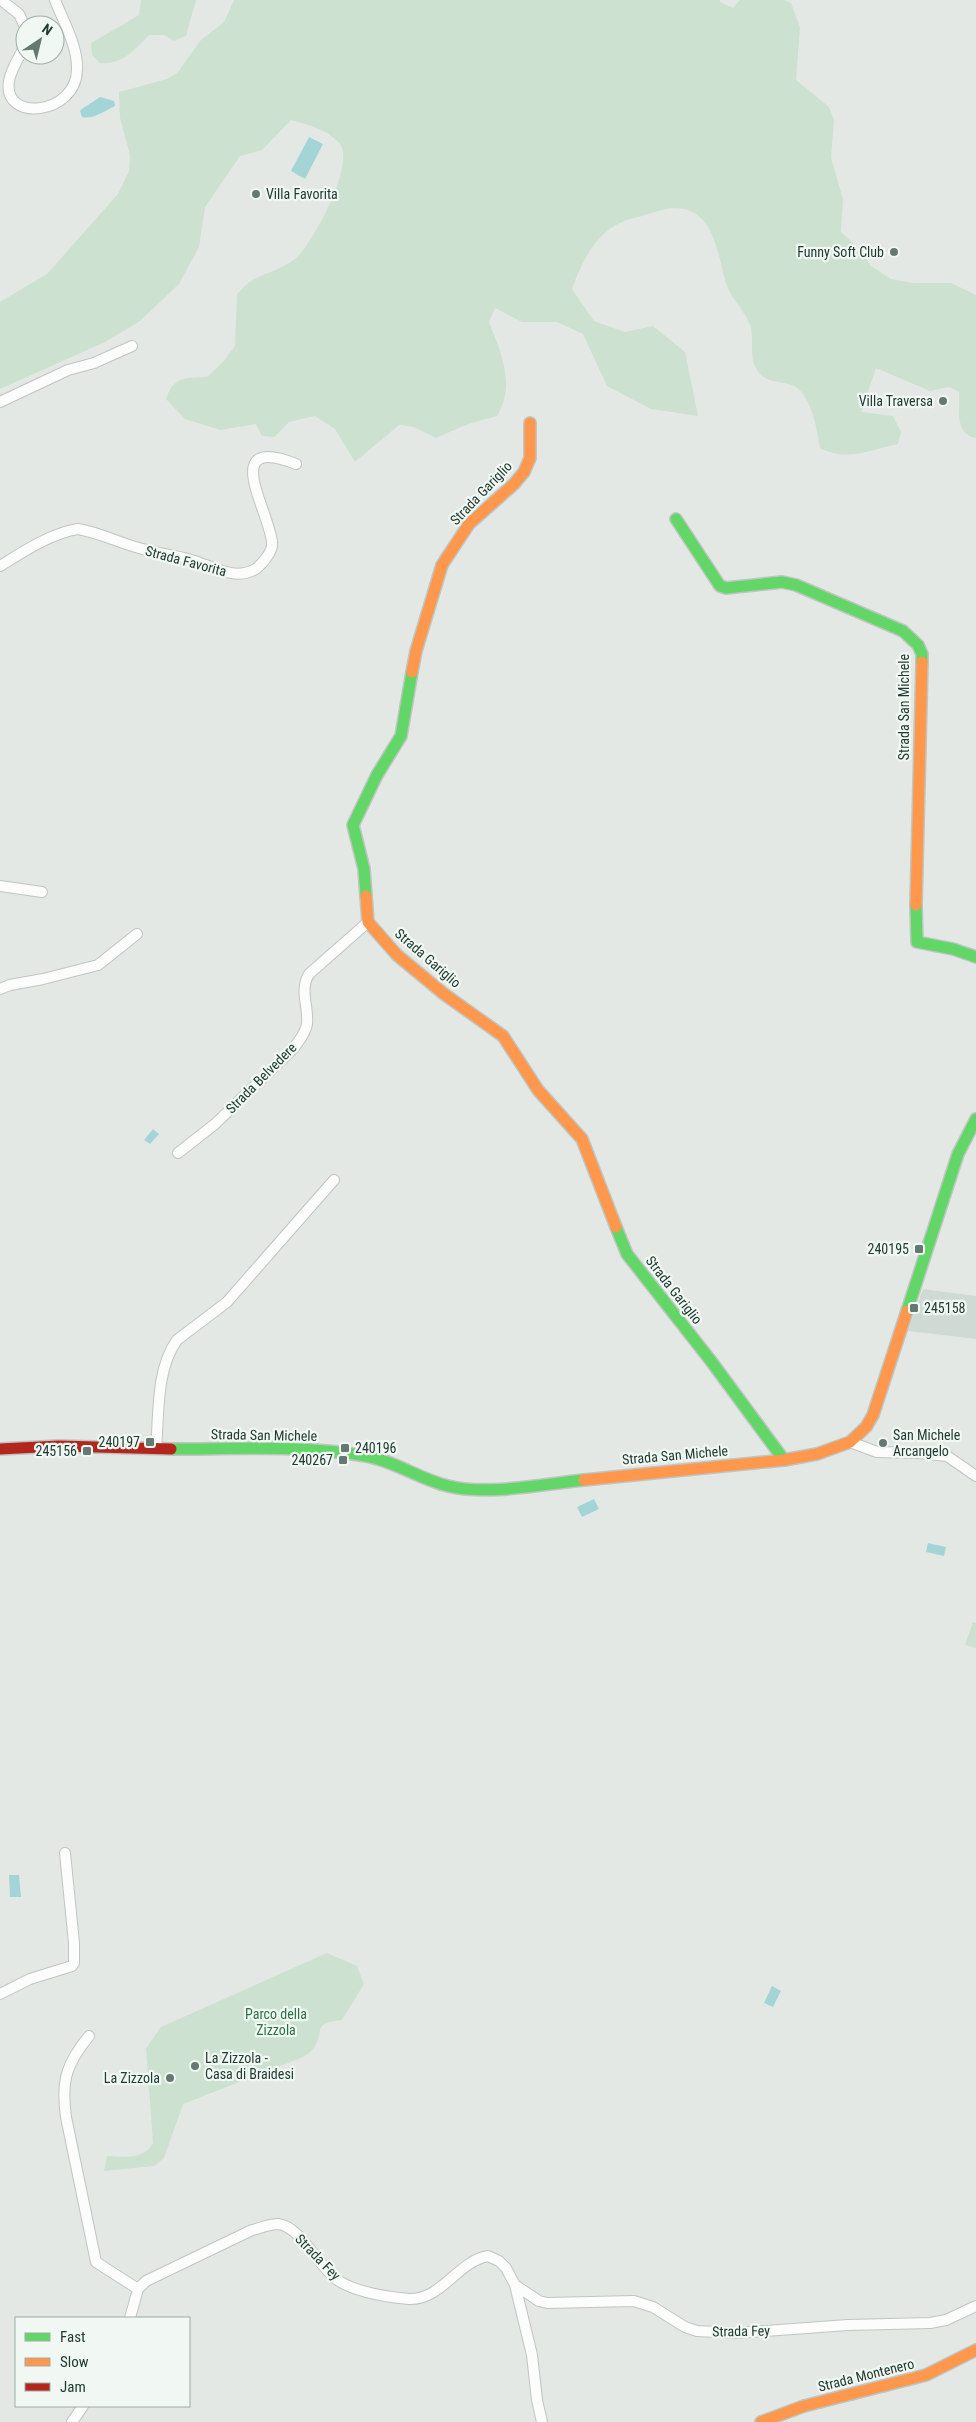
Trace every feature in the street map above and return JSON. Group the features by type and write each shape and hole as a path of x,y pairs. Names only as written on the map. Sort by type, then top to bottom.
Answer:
{"street":[{"path":"1,0 19,15"},
{"path":"55,0 61,15"},
{"path":"16,65 9,79 8,87 17,103 29,109 50,107 66,96 72,88 77,70 73,46 65,26"},
{"path":"0,402 68,370 94,363 132,346"},
{"name":"Strada Gariglio","path":"530,423 530,458 524,472 514,484 469,524 442,565 416,651 401,736 377,776 353,825 364,870 368,922 397,955 444,994 503,1036 538,1090 582,1139 627,1254 784,1460"},
{"name":"Strada Favorita","path":"0,566 44,541 69,530 78,529 146,550 197,561 224,572 247,573 258,568 266,558 272,542 254,482 253,472 256,465 266,457 272,456 296,464"},
{"name":"Strada San Michele","path":"676,519 720,586 726,588 782,582 796,585 899,628 914,637 919,643 922,654 915,933 917,942 953,949 976,957"},
{"path":"0,886 42,892"},
{"name":"Strada Belvedere","path":"178,1153 215,1124 294,1048 304,1033 307,1022 304,984 309,974 368,922"},
{"path":"0,989 10,985 98,965 137,934"},
{"name":"Strada San Michele","path":"0,1449 42,1445 156,1449 286,1450 365,1456 392,1462 445,1486 467,1489 503,1488 784,1460 817,1454 850,1442 866,1427 873,1415 958,1154 976,1119"},
{"path":"156,1449 160,1397 166,1364 177,1340 227,1302 334,1180"},
{"path":"850,1442 877,1452 947,1456 976,1476"},
{"path":"0,1994 30,1979 72,1966 74,1963 74,1943 65,1853"},
{"path":"89,2036 77,2051 66,2072 63,2095 96,2262 138,2289 130,2317"},
{"name":"Strada Fey","path":"138,2289 146,2281 252,2230 278,2224 293,2232 335,2278 346,2285 409,2299 426,2295 441,2288 475,2260 488,2256 499,2261 506,2268 515,2285 532,2355 537,2400 542,2422"},
{"name":"Strada Fey","path":"515,2285 539,2301 547,2303 622,2301 645,2304 685,2327 697,2331 737,2333 848,2324 930,2323 946,2320 976,2306"},
{"name":"Strada Montenero","path":"761,2422 804,2406 926,2375 976,2350"},
{"path":"72,2422 82,2407"}],"shaded area":[{"path":"923,1289 976,1296 976,1339 908,1331"}],"green space":[{"path":"141,0 196,0 186,36 174,41 164,35 149,35 122,59 115,62 100,63 92,55 91,43 139,15"},
{"path":"234,0 720,0 720,2 733,8 740,0 784,0 791,3 800,27 796,80 829,107 834,120 831,158 843,199 841,232 858,248 871,266 891,279 913,283 951,283 976,295 976,438 964,432 961,426 959,392 949,387 930,391 876,368 861,412 893,416 901,432 898,444 859,454 840,454 820,448 813,414 805,397 794,386 765,378 754,365 750,325 727,286 717,248 707,225 699,216 689,210 675,208 628,220 611,228 596,243 584,260 572,289 594,321 625,332 653,326 685,352 698,416 651,409 607,386 583,334 557,322 522,322 495,308 489,322 505,369 506,381 503,404 497,416 468,424 436,438 414,427 399,425 355,462 335,429 315,416 289,422 274,437 262,436 256,424 220,430 185,419 166,399 169,391 177,382 186,378 207,377 223,362 235,346 237,294 253,280 283,266 295,259 303,251 321,221 337,184 342,167 343,153 339,143 323,131 291,120 262,150 240,156 205,207 199,247 179,284 140,321 105,342 0,389 0,302 47,274 118,194 129,171 130,155 120,118 119,92 167,79 177,73 201,40 224,22"},
{"path":"973,1622 976,1623 976,1648 965,1645"},
{"name":"Parco della Zizzola","path":"327,1953 357,1966 364,1984 342,2020 322,2026 317,2042 311,2051 303,2057 183,2104 164,2158 154,2166 104,2171 107,2156 126,2157 139,2155 145,2152 153,2143 146,2048 161,2027"}],"water":[{"path":"100,97 114,101 115,106 95,116 82,117 80,111"},
{"path":"309,137 323,144 305,179 291,171"},
{"path":"153,1129 159,1134 150,1144 144,1140"},
{"path":"594,1499 599,1509 582,1517 577,1507"},
{"path":"928,1543 946,1547 944,1556 926,1552"},
{"path":"9,1875 19,1875 21,1897 10,1897"},
{"path":"772,1986 781,1991 773,2007 764,2003"}],"traffic: fast":[{"path":"676,519 720,586 726,588 782,582 796,585 903,631 918,645 922,654 922,662"},
{"path":"366,896 364,869 353,825 377,775 401,736 412,672"},
{"path":"916,905 917,942 953,949 976,957"},
{"path":"907,1311 958,1154 976,1119"},
{"path":"616,1227 627,1254 711,1361 784,1460"},
{"path":"171,1449 269,1448 318,1450 366,1456 377,1458 437,1483 463,1489 497,1490 584,1480"}],"traffic: slow":[{"path":"412,672 416,651 442,565 469,524 514,484 524,472 530,458 530,423"},
{"path":"916,905 922,662"},
{"path":"366,896 368,922 397,955 444,994 503,1036 538,1090 582,1139 616,1227"},
{"path":"584,1480 784,1460 817,1454 850,1442 866,1427 873,1415 907,1311"},
{"path":"761,2422 804,2406 926,2375 976,2350"}],"traffic: jam":[{"path":"0,1449 59,1446 171,1449"}],"place":[{"name":"Villa Favorita","path":"256,194"},
{"name":"Funny Soft Club","path":"894,252"},
{"name":"Villa Traversa","path":"943,401"},
{"name":"240195","path":"919,1249"},
{"name":"245158","path":"914,1308"},
{"name":"240197","path":"150,1442"},
{"name":"San Michele Arcangelo","path":"883,1443"},
{"name":"240196","path":"345,1448"},
{"name":"245156","path":"87,1451"},
{"name":"240267","path":"343,1460"},
{"name":"La Zizzola - Casa di Braidesi","path":"195,2066"},
{"name":"La Zizzola","path":"170,2078"}]}
